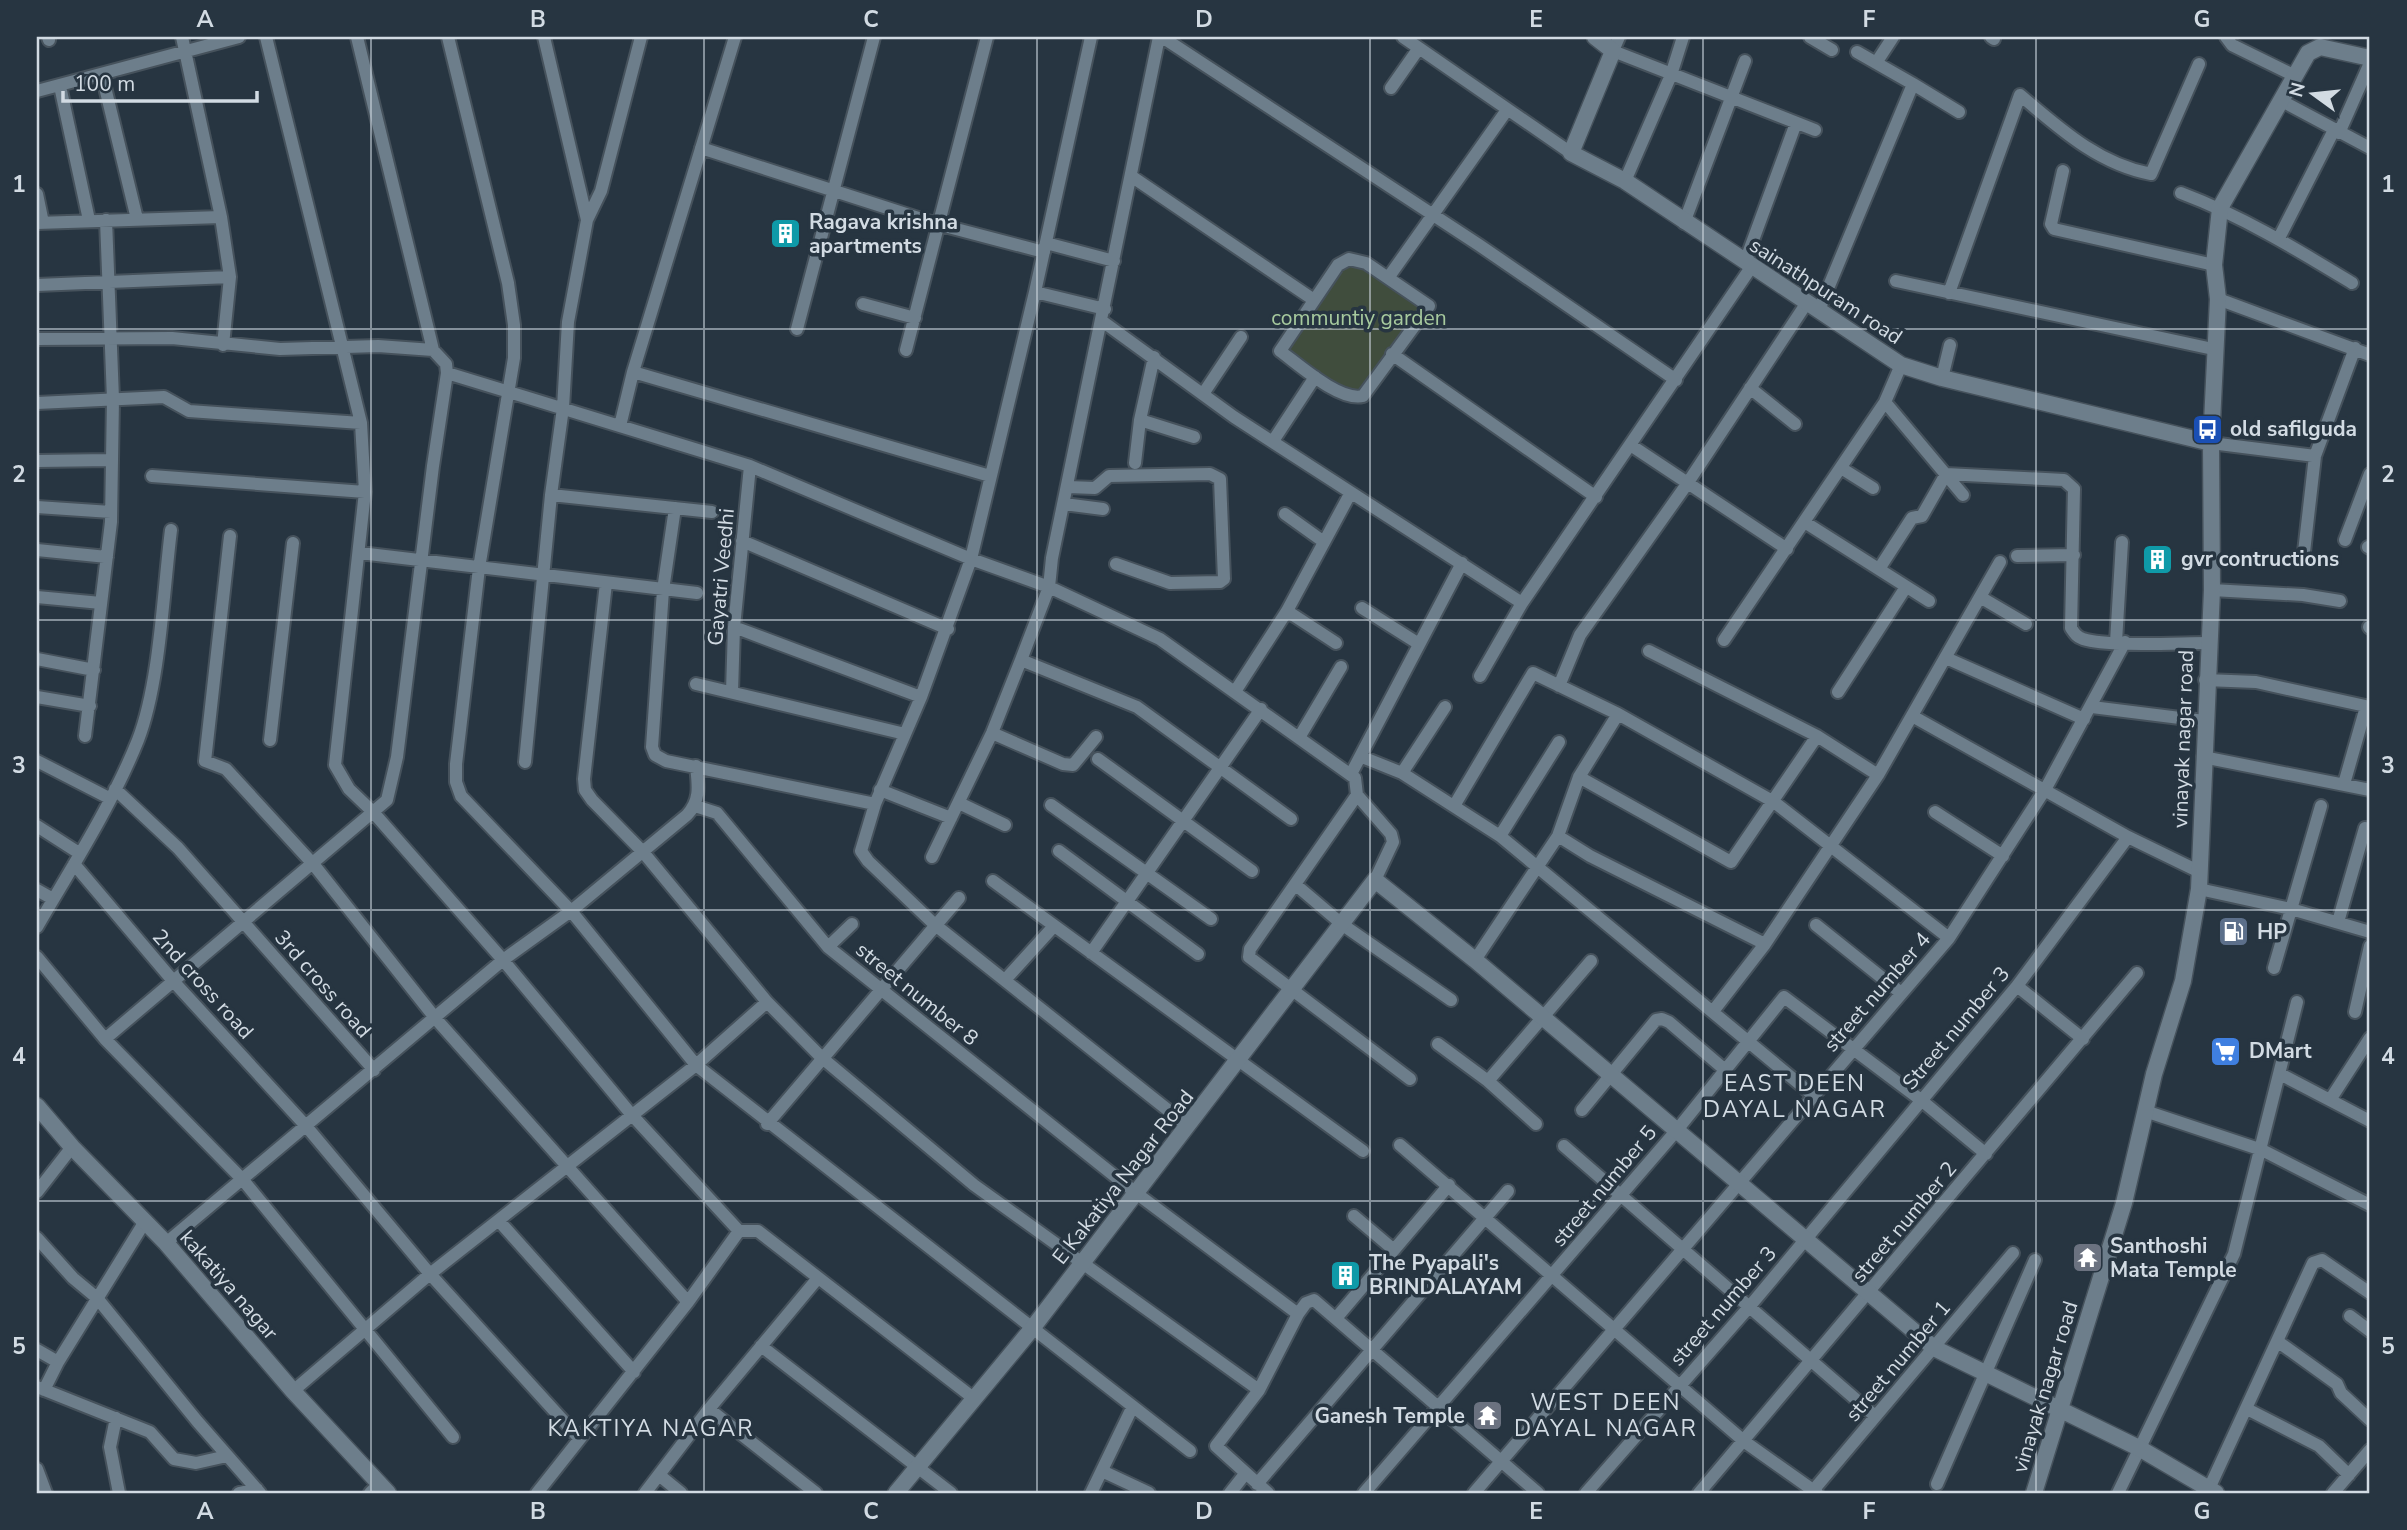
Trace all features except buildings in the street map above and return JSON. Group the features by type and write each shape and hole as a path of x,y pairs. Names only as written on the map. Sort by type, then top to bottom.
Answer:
{"street":[{"path":"182,37 221,217 230,277 223,345"},
{"path":"37,90 239,37"},
{"path":"267,37 361,423 365,492 335,765 349,789 373,812 503,960 631,1114 739,1231 758,1231 972,1397"},
{"path":"105,1039 314,865 387,800 397,757 434,455 447,373 446,364 433,350 357,37"},
{"path":"449,37 508,283 514,325 514,358 480,568 456,782 461,796 571,911 696,1065 767,1124 1190,1451"},
{"path":"544,37 587,220"},
{"path":"525,762 551,495 563,408 568,323 587,220 601,191 641,37"},
{"path":"620,426 735,37"},
{"path":"797,329 874,37"},
{"path":"906,349 987,37"},
{"path":"1091,37 1035,292 971,559 921,698 880,790 861,851 868,862 934,924 1188,1126"},
{"path":"932,857 992,733 1049,587 1052,558 1161,37 1676,380"},
{"path":"1403,37 1571,153 1616,44"},
{"path":"1595,37 1616,44 1671,75 1815,130"},
{"path":"1625,181 1671,75 1683,37"},
{"path":"1810,37 1832,50"},
{"path":"1876,63 1893,37"},
{"path":"2227,37 2232,45 2294,75"},
{"name":"vinayak nagar road","path":"2034,1493 2124,1203 2145,1111 2183,981 2199,889 2204,721 2212,590 2211,443 2213,349 2218,299 2214,265 2220,208 2294,75 2312,49 2337,44 2370,61"},
{"path":"1391,88 1419,48"},
{"path":"1857,51 1959,112"},
{"path":"1684,223 1745,61"},
{"path":"2279,238 2337,132 2370,61"},
{"path":"1949,293 2020,95 2076,143 2121,165 2151,174 2199,64"},
{"path":"102,75 137,219"},
{"path":"1559,686 1580,635 1687,484 1750,388 1813,306 1913,84"},
{"path":"60,86 89,220"},
{"path":"2280,100 2370,148"},
{"path":"1388,278 1507,110"},
{"path":"1480,676 1522,603 1676,380 1748,264 1797,123"},
{"path":"701,148 937,223 1114,261"},
{"name":"sainathpuram road","path":"1571,153 1625,181 1684,223 1901,365 1942,378 2211,443"},
{"path":"2063,171 2051,224 2054,229 2214,265"},
{"path":"1130,176 1314,300"},
{"path":"2181,193 2220,208 2279,238 2352,283"},
{"path":"37,194 40,223 221,217"},
{"path":"85,736 111,512 113,399 106,220"},
{"path":"1349,260 1366,263 1388,278 1429,306 1363,396 1348,396 1315,377 1280,351 1338,265 1349,260"},
{"path":"37,285 230,277"},
{"path":"1896,281 2213,349"},
{"path":"1035,292 1104,315 1203,394 1350,494 1522,603"},
{"path":"2218,299 2370,355"},
{"path":"863,304 915,317"},
{"path":"1203,394 1241,337"},
{"path":"37,339 172,338 223,345 341,348 378,346 433,350"},
{"path":"1942,378 1950,345"},
{"path":"2304,552 2315,456 2355,348"},
{"path":"1392,354 1596,497"},
{"path":"1135,463 1140,419 1154,357"},
{"path":"1724,640 1885,402 1901,365"},
{"path":"634,372 990,476"},
{"path":"447,373 750,466 971,559 1049,587 1160,639 1236,690 1355,778 1357,795 1391,834 1393,842 1375,880 1934,1348 2139,1448 2211,1492 2277,1341 2317,1260 2322,1260 2370,1293"},
{"path":"1273,440 1315,377"},
{"path":"1750,388 1795,424"},
{"path":"37,403 164,397 189,411 361,423"},
{"path":"1885,402 1962,495"},
{"path":"1140,419 1194,438"},
{"path":"2211,443 2315,456"},
{"path":"1632,446 1787,550"},
{"path":"37,461 111,460"},
{"name":"Gayatri Veedhi","path":"732,692 734,627 750,466"},
{"path":"1841,468 1873,488"},
{"path":"1068,486 1096,488 1109,476 1210,474 1220,478 1224,579 1220,582 1170,583 1116,564"},
{"path":"1946,474 2070,482 2074,489 2071,628 2076,636 2085,640 2121,642 2208,643"},
{"path":"1879,569 1912,518 1922,516 1946,474"},
{"path":"2345,540 2370,474"},
{"path":"152,476 365,492"},
{"path":"1236,690 1287,611 1350,494"},
{"path":"551,495 712,512"},
{"path":"1064,504 1103,509"},
{"path":"37,507 111,512"},
{"path":"675,508 663,590 652,747 655,755 666,761 875,804"},
{"path":"1285,514 1324,542"},
{"path":"1805,523 1929,601"},
{"path":"37,927 112,793 138,740 149,702 172,530"},
{"path":"230,536 205,761 226,769 314,865 436,1019 688,1302"},
{"path":"742,541 948,629"},
{"path":"2121,642 2122,542"},
{"path":"270,740 293,543"},
{"path":"37,550 107,557"},
{"path":"360,553 697,593"},
{"path":"2017,556 2074,555"},
{"path":"1714,1010 1765,944 1878,775 1914,717 2000,562"},
{"path":"1351,774 1462,563"},
{"path":"606,583 585,790 643,852 768,1002 821,1057 974,1185 1259,1390"},
{"path":"1838,692 1906,587"},
{"path":"2212,590 2303,595 2340,601"},
{"path":"37,597 102,603"},
{"path":"1980,597 2026,624"},
{"path":"1362,608 1419,644"},
{"path":"1287,611 1336,643"},
{"path":"734,627 921,698"},
{"name":"street number 4","path":"1474,1493 1949,938 2046,788 2092,707 2121,642"},
{"path":"1649,651 1817,736 1878,775"},
{"path":"1946,658 2084,719"},
{"path":"37,659 94,670"},
{"path":"1021,660 1137,707 1292,818"},
{"path":"1300,736 1341,667"},
{"path":"1454,806 1533,673 1618,714 1774,802 1949,938"},
{"path":"2206,680 2256,682 2368,707 2344,784"},
{"path":"696,684 905,734"},
{"path":"37,696 90,706"},
{"path":"1402,773 1445,707"},
{"path":"2092,707 2204,721"},
{"path":"1091,953 1261,709"},
{"path":"1475,961 1558,836 1579,777 1618,714"},
{"path":"1914,717 2128,836 2200,872"},
{"path":"992,733 1063,764 1073,765 1096,737"},
{"path":"1579,777 1731,862 1817,736"},
{"path":"1500,836 1559,742"},
{"path":"1362,757 1402,773 1500,836 1714,1010 1814,1096"},
{"path":"2203,757 2370,790"},
{"path":"1098,759 1252,871"},
{"name":"3rd cross road","path":"37,761 112,793 178,848 374,1070"},
{"path":"166,1243 503,960 571,911 695,806 699,789 695,766"},
{"path":"880,790 951,818"},
{"path":"1357,795 1250,949 1249,957 1291,992 1410,1079"},
{"path":"959,803 1005,825"},
{"path":"1051,805 1211,919"},
{"name":"street number 8","path":"695,806 717,813 828,947 1136,1193 1298,1314"},
{"path":"2274,968 2320,806"},
{"path":"1935,812 2003,856"},
{"name":"2nd cross road","path":"37,826 76,859 174,982 306,1126 430,1274 579,1438"},
{"path":"2338,922 2365,828"},
{"path":"1558,836 1590,856 1765,944"},
{"name":"Street number 3","path":"1806,1239 2017,986 2128,836"},
{"path":"1059,851 1124,902 1198,954"},
{"name":"E Kakatiya Nagar Road","path":"895,1493 1031,1329 1241,1060 1375,880"},
{"path":"993,881 1363,1151"},
{"path":"1296,885 1343,925 1451,1000"},
{"path":"2199,889 2291,909 2370,932"},
{"path":"37,890 53,899"},
{"path":"767,1124 821,1057 959,898"},
{"path":"828,947 852,924"},
{"path":"1816,925 1901,993"},
{"path":"1005,981 1054,926"},
{"path":"2355,1013 2370,946"},
{"path":"37,957 105,1039 243,1180 364,1332 453,1437"},
{"path":"1488,1081 1591,961"},
{"name":"street number 2","path":"1699,1493 1745,1442 2137,973"},
{"path":"2017,986 2083,1039"},
{"name":"street number 5","path":"1364,1493 1676,1130 1784,997 1853,1049"},
{"path":"293,1391 430,1274 696,1065 768,1002"},
{"path":"2118,1493 2234,1254 2297,1002"},
{"path":"1582,1110 1656,1020 1662,1019 1724,1069"},
{"path":"2330,1100 2370,1038"},
{"path":"1438,1044 1488,1081 1536,1124"},
{"path":"1853,1049 1921,1100 1986,1154"},
{"path":"2280,1074 2370,1121"},
{"name":"kakatiya nagar","path":"37,1106 72,1147 166,1243 379,1490"},
{"path":"2145,1111 2262,1150 2370,1205"},
{"path":"1400,1145 1745,1442 1814,1493"},
{"path":"1564,1146 1875,1416"},
{"path":"37,1192 72,1147"},
{"path":"1337,1317 1449,1185"},
{"path":"1257,1484 1508,1191"},
{"path":"1354,1216 1394,1250"},
{"path":"499,1221 634,1371"},
{"path":"144,1223 41,1389 150,1432 174,1459 196,1463 227,1456"},
{"path":"537,1493 688,1302 739,1231"},
{"path":"37,1238 73,1278 97,1298 259,1491"},
{"name":"street number 3","path":"1586,1493 1806,1239"},
{"name":"street number 1","path":"1814,1493 1875,1416 2013,1253"},
{"path":"1937,1484 2035,1260"},
{"path":"645,1493 709,1409 818,1278"},
{"path":"1268,1493 1216,1446 1259,1390 1298,1314 1306,1303 1314,1300 1337,1317 1538,1493"},
{"path":"2350,1316 2370,1331"},
{"path":"2277,1341 2337,1384 2341,1394 2370,1420"},
{"path":"761,1346 951,1493"},
{"path":"37,1350 58,1362"},
{"path":"1091,1493 1132,1408"},
{"path":"709,1409 816,1493"},
{"path":"2247,1409 2319,1446 2349,1475"},
{"path":"116,1418 110,1447 119,1493"},
{"path":"2333,1493 2370,1450"},
{"path":"37,1469 46,1493"},
{"path":"1102,1471 1149,1493"},
{"path":"1230,1493 1245,1474"},
{"path":"659,1475 681,1493"},
{"path":"239,1493 259,1491"}],"green space":[{"name":"communtiy garden","path":"1349,259 1429,306 1358,398 1348,396 1284,350"}],"place":[{"name":"Ragava krishna apartments","path":"786,234"},
{"name":"old safilguda","path":"2207,429"},
{"name":"gvr contructions","path":"2158,559"},
{"name":"HP","path":"2234,932"},
{"name":"DMart","path":"2226,1051"},
{"name":"Santhoshi Mata Temple","path":"2087,1258"},
{"name":"The Pyapali's BRINDALAYAM","path":"1346,1275"},
{"name":"Ganesh Temple","path":"1488,1416"}],"district":[{"name":"EAST DEEN DAYAL NAGAR","path":"1795,1096"},
{"name":"WEST DEEN DAYAL NAGAR","path":"1606,1415"},
{"name":"KAKTIYA NAGAR","path":"651,1428"}]}
